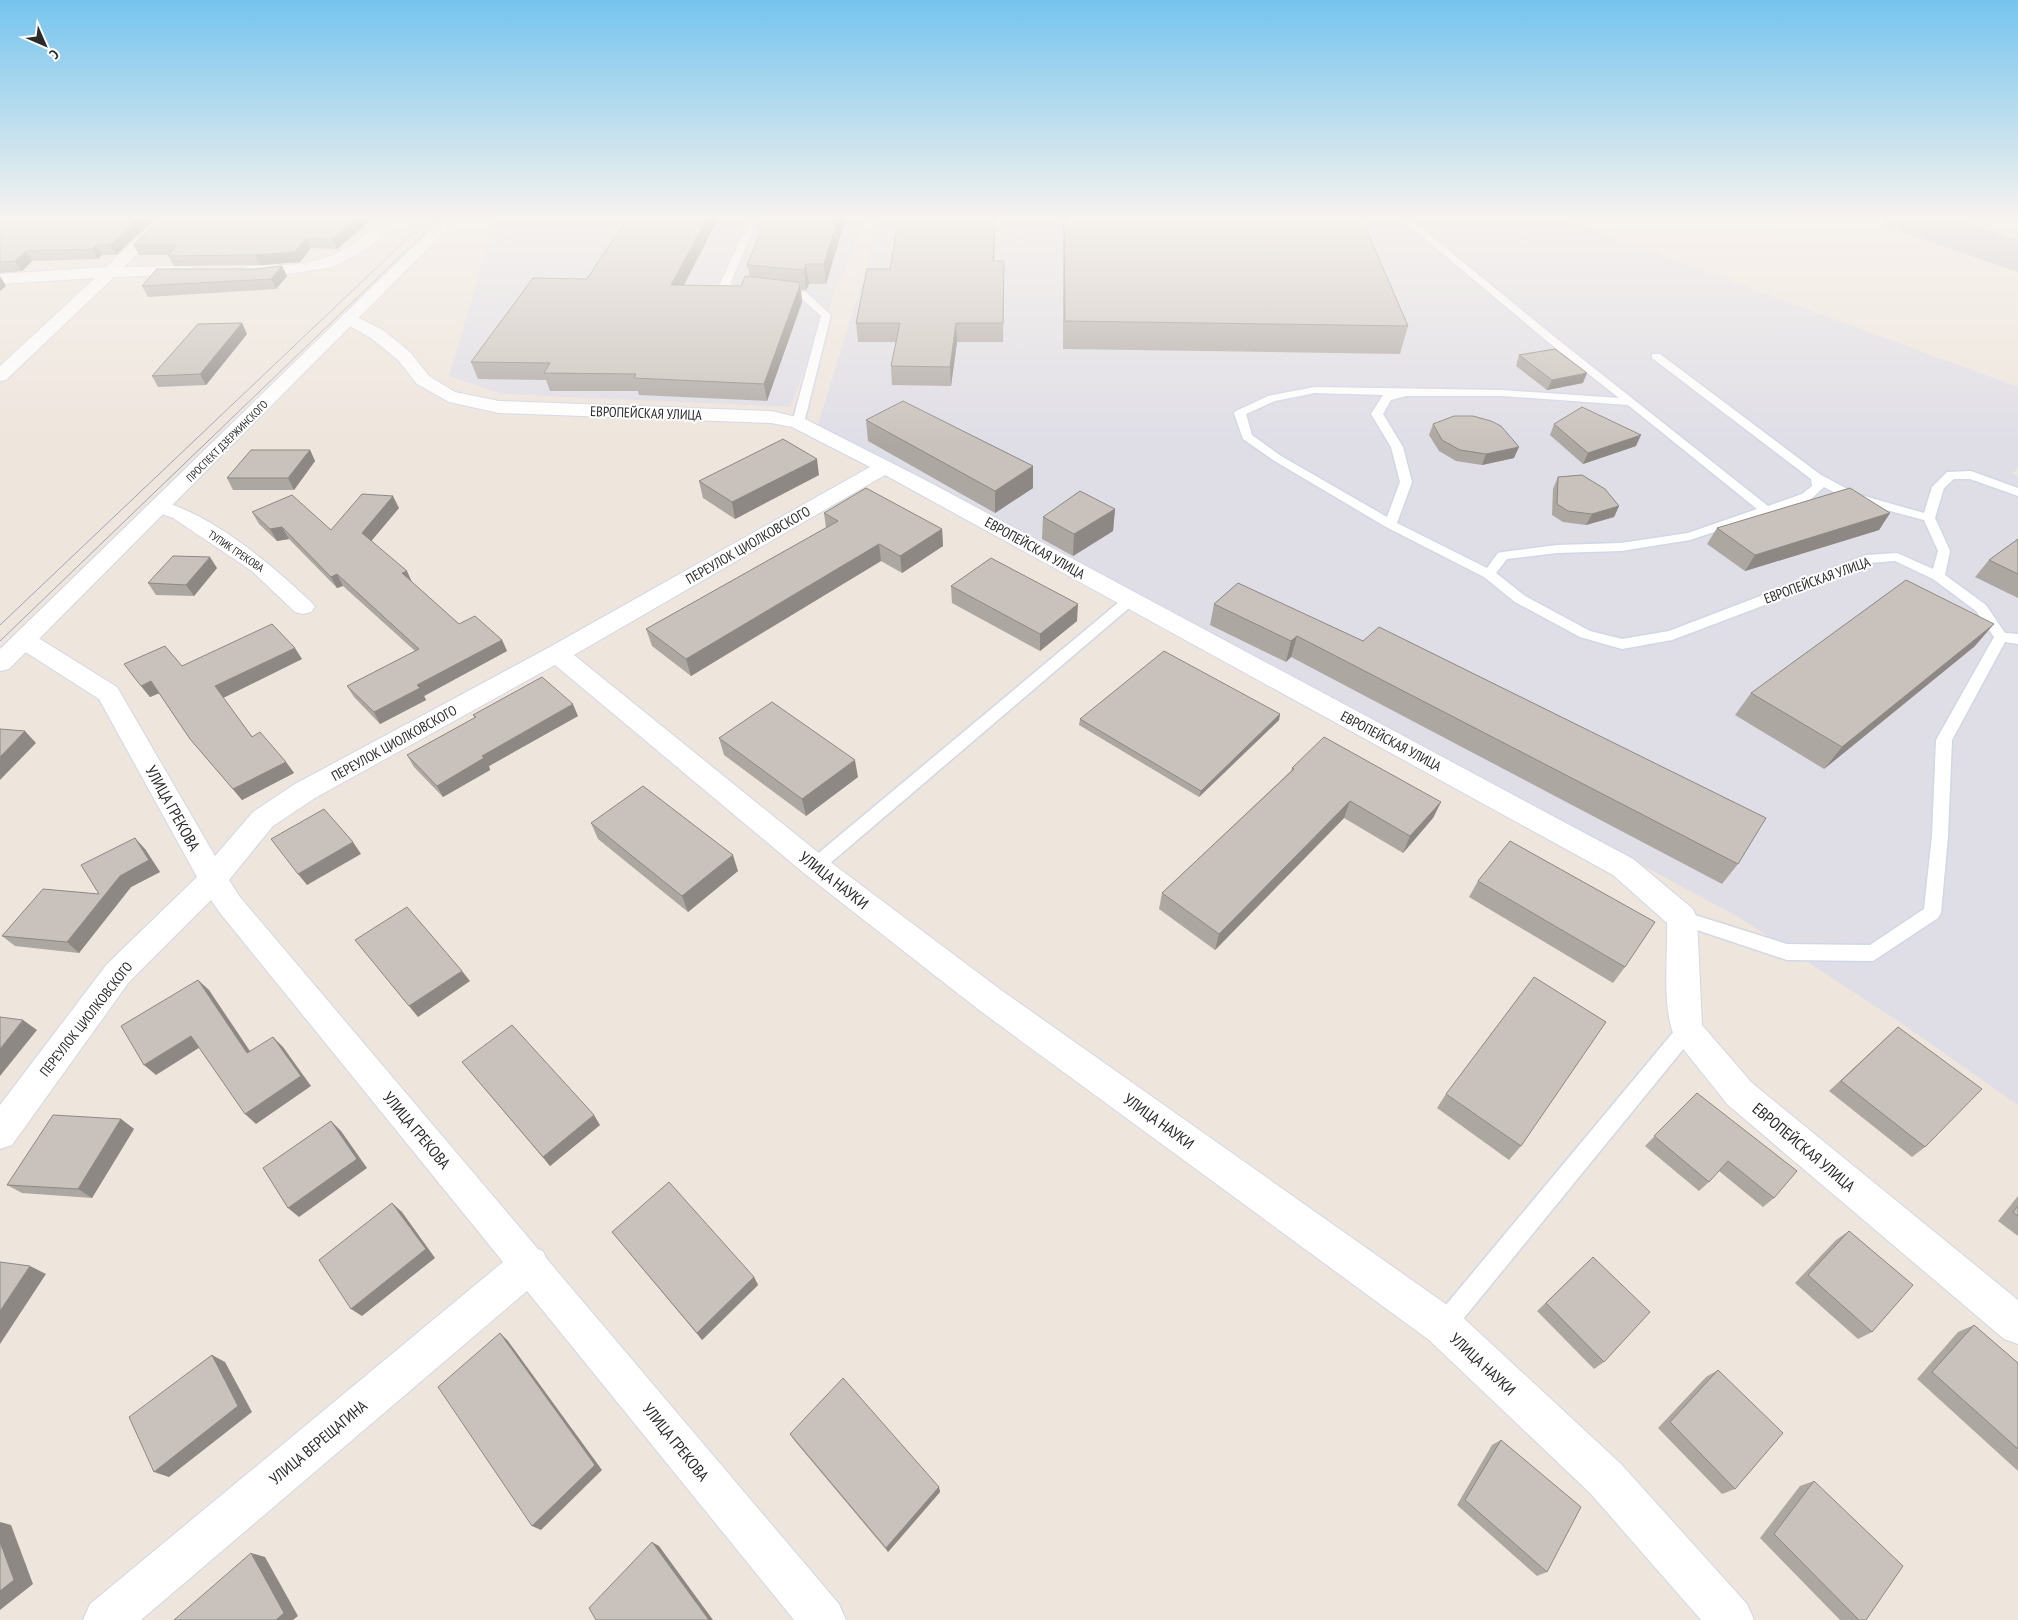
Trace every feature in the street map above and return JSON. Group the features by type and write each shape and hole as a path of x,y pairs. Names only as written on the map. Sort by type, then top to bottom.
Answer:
{"street":[{"path":"0,376 87,293"},
{"name":"ПРОСПЕКТ ДЗЕРЖИНСКОГО","path":"0,663 375,293"},
{"name":"ЕВРОПЕЙСКАЯ УЛИЦА","path":"349,318 377,334 404,356 423,380 449,396 499,407 771,417 798,423 885,467 1623,867 1682,918"},
{"name":"ПЕРЕУЛОК ЦИОЛКОВСКОГО","path":"0,1133 118,973 213,879 263,819 305,791 557,654 885,467"},
{"name":"ТУПИК ГРЕКОВА","path":"160,507 180,514 260,566 303,607"},
{"name":"УЛИЦА ГРЕКОВА","path":"24,640 108,693 213,879 230,905 530,1264 823,1620"},
{"name":"УЛИЦА НАУКИ","path":"557,654 815,866 990,1000 1443,1326 1606,1480 1731,1620"},
{"path":"1682,918 1684,1002 1687,1030"},
{"name":"ЕВРОПЕЙСКАЯ УЛИЦА","path":"1687,1030 1740,1094 2018,1325"},
{"name":"УЛИЦА ВЕРЕЩАГИНА","path":"106,1620 530,1264"}],"lane":[{"path":"789,293 803,294 826,315 798,423"},
{"path":"1494,293 1766,510"},
{"path":"1656,356 1817,478 1853,497 1929,518"},
{"name":"ЕВРОПЕЙСКАЯ УЛИЦА","path":"1411,393 1315,390 1272,398 1240,414 1247,437 1278,458 1390,524 1489,574 1520,599 1585,634 1622,644 1672,635 1831,575 1867,559 1897,557 1938,576 1981,608 2001,637 1944,740 1940,836 1932,912 1873,953 1787,952 1682,918"},
{"path":"1390,524 1406,482 1397,447 1377,414 1387,397 1411,393 1502,393 1632,402"},
{"path":"1938,576 1944,551 1929,518 1938,487 1951,475 1971,475 2018,492"},
{"path":"1489,574 1503,556 1556,549 1622,547 1690,536 1806,497 1818,487 1817,478"},
{"path":"815,866 1130,600"},
{"path":"2001,637 2018,639"},
{"path":"1443,1326 1687,1030"}],"shaded area":[{"path":"474,293 835,293 790,407 502,394 449,376"},
{"path":"859,293 1762,293 2018,387 2018,468 2012,474 2018,476 2018,1105 1901,1023 1740,918 1146,597 817,428"}],"building":[{"path":"522,293 797,293 764,384 634,378 636,374 544,373 550,363 471,362"},
{"path":"862,293 1003,293 1003,323 956,323 950,367 891,366 900,323 856,323"},
{"path":"1065,293 1394,293 1408,326 1065,321"},
{"path":"242,323 200,374 152,376 198,324"},
{"path":"1555,349 1587,373 1552,380 1519,355"},
{"path":"903,401 1033,466 995,491 866,420"},
{"path":"1582,407 1641,435 1588,453 1554,424"},
{"path":"1454,416 1473,416 1491,421 1501,426 1519,447 1486,454 1460,450 1442,440 1433,424"},
{"path":"783,439 817,459 732,502 699,481"},
{"path":"251,450 310,450 288,478 227,478"},
{"path":"1582,475 1605,489 1619,506 1592,514 1568,511 1557,504 1558,477"},
{"path":"866,488 942,529 900,556 879,544 686,659 646,629 838,521 824,513"},
{"path":"1850,488 1890,513 1755,555 1717,528"},
{"path":"1080,491 1115,509 1074,534 1043,517"},
{"path":"362,494 393,496 362,533 407,571 402,573 459,624 475,616 502,640 417,685 420,688 374,712 347,686 419,649 337,574 331,577 282,527 270,529 252,512 292,495 331,530"},
{"path":"2018,539 2018,574 1989,560"},
{"path":"173,556 210,557 186,585 148,583"},
{"path":"991,558 1078,604 1040,634 951,586"},
{"path":"1906,580 1994,624 1842,747 1751,693"},
{"path":"1238,583 1363,641 1379,627 1766,818 1738,864 1297,636 1291,641 1214,604"},
{"path":"272,624 295,648 215,686 252,737 260,732 286,762 233,789 190,739 151,681 141,686 124,664 165,646 182,666"},
{"path":"1164,651 1280,714 1201,791 1080,719"},
{"path":"542,677 573,704 482,756 484,758 437,786 407,755 476,717 473,715"},
{"path":"772,702 855,760 802,799 719,738"},
{"path":"0,729 25,731 0,757"},
{"path":"1324,737 1441,802 1410,836 1350,801 1219,934 1162,893 1294,769 1292,768"},
{"path":"643,786 733,855 682,896 591,823"},
{"path":"324,809 353,842 298,874 271,839"},
{"path":"135,838 149,860 120,876 67,942 2,936 43,889 99,894 81,865"},
{"path":"1510,841 1655,922 1625,967 1478,881"},
{"path":"407,907 462,971 409,1006 355,940"},
{"path":"1534,977 1606,1022 1521,1146 1446,1094"},
{"path":"198,980 247,1053 273,1037 301,1076 245,1114 191,1036 144,1065 121,1026"},
{"path":"0,1017 23,1020 0,1049"},
{"path":"512,1025 594,1115 543,1157 462,1062"},
{"path":"1898,1027 1982,1089 1925,1147 1841,1081"},
{"path":"1697,1093 1797,1171 1774,1198 1728,1161 1709,1182 1654,1136"},
{"path":"53,1115 121,1119 78,1189 7,1185"},
{"path":"331,1121 357,1159 288,1208 263,1168"},
{"path":"669,1182 754,1277 697,1333 612,1232"},
{"path":"392,1203 426,1249 351,1309 319,1260"},
{"path":"2018,1206 2018,1216 2013,1212"},
{"path":"1849,1231 1913,1285 1872,1332 1808,1275"},
{"path":"1593,1257 1650,1312 1604,1362 1546,1303"},
{"path":"0,1262 30,1266 0,1311"},
{"path":"1974,1325 2018,1363 2018,1449 1932,1372"},
{"path":"500,1333 595,1465 532,1526 438,1387"},
{"path":"212,1355 238,1406 154,1472 129,1417"},
{"path":"1718,1370 1783,1433 1735,1489 1670,1422"},
{"path":"843,1378 939,1487 886,1548 790,1434"},
{"path":"1501,1440 1581,1507 1547,1572 1465,1500"},
{"path":"1814,1481 1903,1566 1866,1620 1859,1620 1774,1534"},
{"path":"0,1542 14,1580 0,1591"},
{"path":"652,1542 709,1620 596,1620 589,1608"},
{"path":"251,1553 284,1613 276,1620 174,1620"}],"tram line":[{"path":"0,625 350,293"},
{"path":"0,641 362,293"}]}
